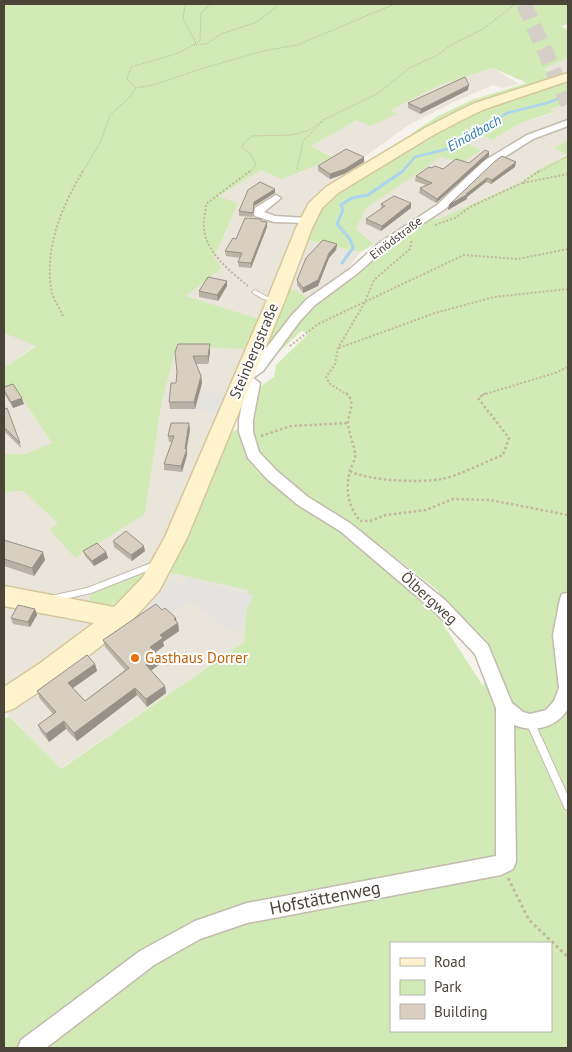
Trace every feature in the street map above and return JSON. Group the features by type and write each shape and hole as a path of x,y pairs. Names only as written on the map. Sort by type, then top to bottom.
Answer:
{"main road":[{"name":"Steinbergstraße","path":"4,701 48,672 119,618 151,584 176,538 276,300 306,221 315,206 332,190 430,131 480,106 568,77"},
{"path":"4,596 119,618"}],"street":[{"name":"Einödstraße","path":"243,378 258,368 296,318 311,302 354,272 386,243 440,207 488,163 530,137 566,125"},
{"path":"276,198 259,210 259,214 274,219 306,221"},
{"name":"Ölbergweg","path":"243,378 253,384 246,420 253,454 272,475 303,501 345,528 439,604 482,650 505,708"},
{"path":"505,708 518,719 530,722 543,720 552,715 560,706 568,688 561,635 568,599"},
{"path":"501,865 506,862 505,708"},
{"name":"Hofstättenweg","path":"29,1048 147,958 195,931 247,913 501,865"}],"lane":[{"path":"255,292 265,298 276,300"},
{"path":"37,602 88,591 164,561"},
{"path":"530,722 568,806"}],"path":[{"path":"185,4 183,7 184,24 195,44"},
{"path":"136,88 127,79 131,68 180,53 200,41 201,13 210,4"},
{"path":"195,44 206,44 221,34 256,22 280,4"},
{"path":"63,316 51,289 51,258 57,222 71,191 100,143 110,115 130,97 136,88 154,85 197,70 263,51 297,45 395,4"},
{"path":"255,292 222,264 213,252 205,235 206,204 216,194 250,172 256,165 250,153 241,147 251,136 292,135 310,130 323,120 377,94 411,67 436,56 451,44 482,29 516,4"},
{"path":"297,169 300,146 305,138 323,120"},
{"path":"435,225 454,218 470,207 522,183 542,168 568,156"},
{"path":"522,183 568,174"},
{"path":"413,236 410,249 374,280 364,304 347,330 338,348 334,364 326,376 330,384 349,395 352,404 348,423 355,456 350,471 348,488 350,506 360,521 370,521 386,516 426,510 452,499 490,500 568,515"},
{"path":"284,351 318,324 364,304 464,255 479,254 518,259 568,249"},
{"path":"338,348 435,313 494,296 568,289"},
{"path":"350,471 359,476 413,481 442,479 503,455 509,438 478,398 481,395 555,374 568,368"},
{"path":"249,441 291,426 348,423"},
{"path":"501,865 529,920 568,957"}],"shaded area":[{"path":"568,52 568,73 561,77 535,64"},
{"path":"493,68 519,84 503,88 493,85 407,126 363,158 369,165 316,194 302,213 293,240 307,240 361,252 344,273 306,298 297,290 289,289 171,573 249,590 244,642 60,769 4,710 4,492 23,491 59,523 50,530 145,514 162,401 177,346 196,300 186,296 214,258 238,205 219,196 261,169 333,157 311,146 357,120 396,113 390,110 438,86"},
{"path":"568,103 568,141 553,147 567,154 540,168 521,182 441,218 427,220 382,250 356,229 366,208 441,156 481,150 465,143 480,135 493,140 520,123 553,113 549,109"},
{"path":"4,333 36,345 4,368"},
{"path":"15,387 53,443 25,454 4,454 4,390"},
{"path":"199,392 231,393 221,413 195,409"},
{"path":"189,578 253,595 238,632 223,627 192,601 102,650 98,645 147,610 171,580 186,584"}],"green space":[{"path":"4,4 568,4 568,24 561,26 568,30 568,57 544,69 561,77 516,92 375,158 438,116 472,100 527,83 493,68 438,86 391,110 397,114 370,126 357,120 311,146 334,158 282,179 261,170 219,196 238,204 214,258 222,268 186,296 258,319 244,349 177,346 162,401 145,514 75,558 50,530 58,523 23,491 4,492 4,454 25,454 52,443 15,387 4,390 4,368 36,346 4,333"},
{"path":"568,81 568,103 550,109 554,112 520,123 493,140 480,135 466,143 481,150 462,163 441,157 366,208 356,229 374,244 361,252 307,240 317,217 326,203 338,192 419,141 486,107"},
{"path":"568,141 568,1048 4,1048 4,719 9,716 61,769 244,642 248,590 171,573 230,433 253,421 257,389 274,377 276,365 309,333 301,331 266,365 313,304 361,270 381,250 428,220 441,218 521,182 540,168 567,155 553,147","holes":["339,514 436,589 494,654 483,686 439,618 379,560 332,525"]},
{"path":"289,289 297,290 306,298 261,357"},
{"path":"138,575 143,575 136,589 130,595 107,605 92,604 89,596"}],"building":[{"path":"465,77 469,85 421,109 408,103"},
{"path":"346,149 364,157 345,169 330,174 318,166"},
{"path":"485,150 489,152 437,199 420,188 432,183 416,176 429,167 435,166 443,169 456,159 469,163"},
{"path":"502,156 516,162 492,180 487,178 466,194 468,194 449,205 494,162"},
{"path":"260,182 275,189 254,202 253,213 239,211 248,190"},
{"path":"394,196 411,203 382,226 366,219 385,206 381,204"},
{"path":"245,218 261,219 261,221 267,222 251,263 238,262 242,253 225,251 233,238 236,239"},
{"path":"323,240 337,244 329,253 318,280 303,288 297,280 306,258"},
{"path":"208,277 227,281 217,295 199,291"},
{"path":"178,344 210,344 208,356 193,356 201,376 194,402 169,402 171,383 176,383 175,352"},
{"path":"13,384 22,398 11,402 4,387"},
{"path":"7,408 20,443 4,427 4,409"},
{"path":"171,423 189,423 185,449 187,449 181,466 164,464 174,436 168,436"},
{"path":"126,531 144,546 131,555 113,541"},
{"path":"4,540 43,552 32,568 4,559"},
{"path":"97,543 106,552 92,561 83,551"},
{"path":"156,604 162,610 165,608 176,618 174,619 178,623 160,635 163,638 150,647 159,656 146,665 165,686 146,699 135,688 74,733 64,721 46,734 38,725 56,712 37,691 87,655 95,664 68,683 85,701 129,668 103,640"},
{"path":"18,605 35,609 28,622 11,618"}],"waterway":[{"name":"Einödbach","path":"402,171 415,157 455,147 459,144 456,141 466,136 472,136 507,113 547,103 568,95"},
{"name":"Einödbach","path":"342,263 353,248 350,239 337,224 343,210 341,205 352,198 368,195 402,171"}],"tunnel":[{"path":"524,4 568,104"}],"place":[{"name":"Gasthaus Dorrer","path":"135,658"}]}
